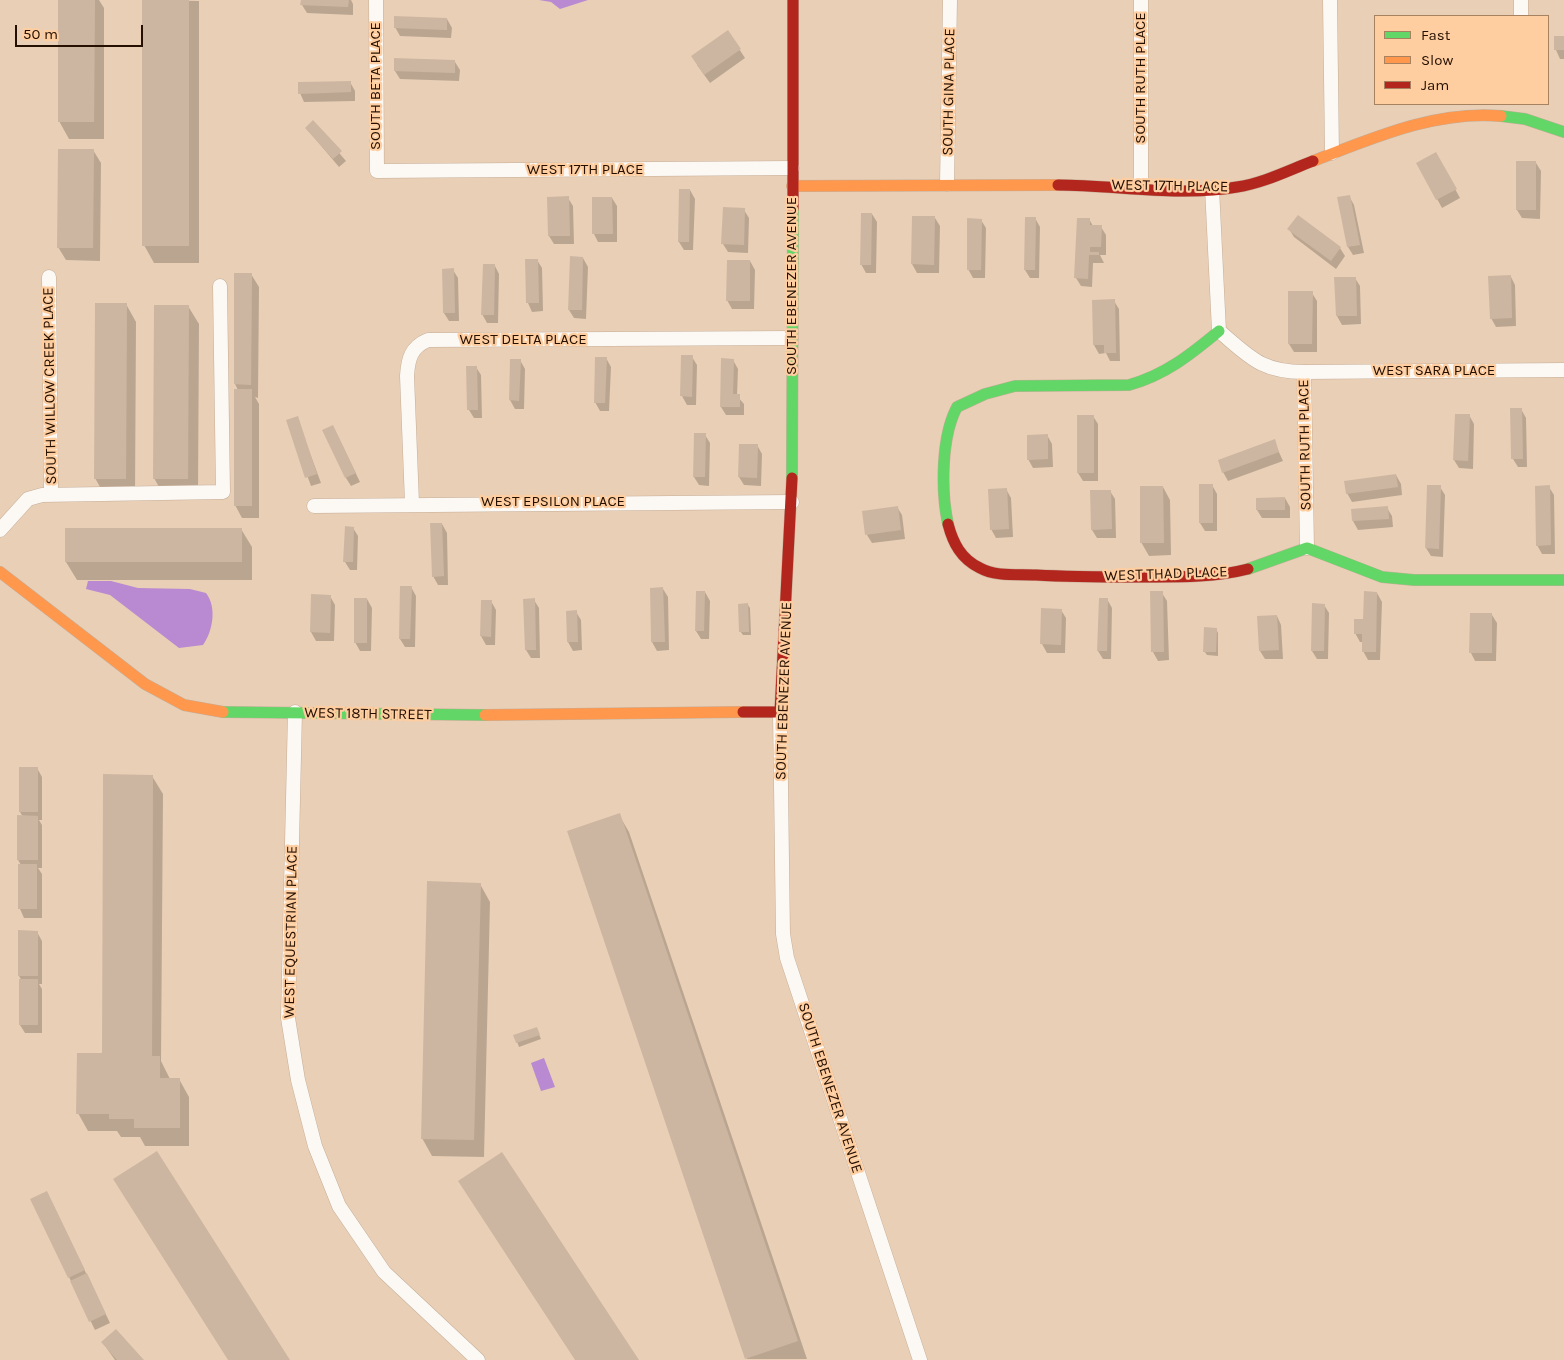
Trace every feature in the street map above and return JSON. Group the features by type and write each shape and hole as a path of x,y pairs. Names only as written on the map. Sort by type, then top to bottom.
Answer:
{"street":[{"name":"SOUTH BETA PLACE","path":"376,0 377,171"},
{"name":"SOUTH EBENEZER AVENUE","path":"793,0 792,502 780,712 783,934 787,958 920,1360"},
{"name":"SOUTH GINA PLACE","path":"947,184 950,0"},
{"name":"SOUTH RUTH PLACE","path":"1141,0 1141,186"},
{"path":"1330,0 1332,153"},
{"path":"1521,0 1521,15"},
{"path":"1520,105 1520,118"},
{"name":"WEST 17TH PLACE","path":"792,186 947,184 1141,186 1180,189 1238,187 1267,179 1376,135 1447,117 1520,118 1564,132"},
{"name":"WEST 17TH PLACE","path":"377,171 792,168"},
{"path":"1212,188 1219,331"},
{"name":"SOUTH WILLOW CREEK PLACE","path":"49,277 51,494"},
{"path":"0,530 28,499 51,494 223,492 220,286"},
{"name":"SOUTH RUTH PLACE","path":"1219,331 1260,363 1274,370 1304,372 1307,548"},
{"name":"WEST THAD PLACE","path":"1219,331 1196,352 1171,369 1144,381 1129,385 1015,386 985,394 957,407 947,428 945,494 948,528 960,553 981,569 1056,576 1168,577 1212,575 1268,564 1307,548"},
{"name":"WEST DELTA PLACE","path":"412,503 408,358 419,344 428,340 791,338"},
{"name":"WEST SARA PLACE","path":"1304,372 1564,370"},
{"name":"WEST EPSILON PLACE","path":"314,506 412,503 792,502"},
{"path":"1307,548 1382,577 1414,580 1564,580"},
{"name":"WEST 18TH STREET","path":"0,572 145,684 184,705 224,712 441,715 780,712"},
{"name":"WEST EQUESTRIAN PLACE","path":"295,712 288,1018 298,1080 315,1146 339,1206 384,1272 478,1360"}],"shaded area":[{"path":"539,0 588,0 560,9 551,2"},
{"path":"88,581 111,581 138,588 190,589 206,593 213,612 209,633 203,645 179,648 110,595 86,589"},
{"path":"544,1058 555,1087 541,1091 531,1063"}],"building":[{"path":"58,0 95,0 94,122 58,122"},
{"path":"142,0 189,0 189,246 142,246"},
{"path":"301,0 349,0 348,7 300,5"},
{"path":"394,16 447,18 447,30 394,28"},
{"path":"728,30 741,49 704,75 691,56"},
{"path":"1554,36 1564,36 1564,50 1554,50"},
{"path":"394,58 455,60 455,73 394,71"},
{"path":"351,81 351,92 298,94 298,82"},
{"path":"313,120 342,151 333,159 305,128"},
{"path":"58,149 94,149 93,248 57,248"},
{"path":"1436,152 1457,189 1436,200 1416,163"},
{"path":"1516,161 1536,161 1536,210 1516,210"},
{"path":"679,189 690,189 689,242 678,242"},
{"path":"1350,195 1360,245 1347,247 1337,197"},
{"path":"569,196 570,236 548,236 547,197"},
{"path":"592,197 612,197 613,234 592,234"},
{"path":"723,207 745,208 744,245 721,244"},
{"path":"861,213 872,213 871,265 860,265"},
{"path":"1298,215 1341,247 1331,261 1287,229"},
{"path":"912,216 935,216 934,265 911,264"},
{"path":"1025,217 1036,217 1035,270 1024,270"},
{"path":"967,218 982,219 981,270 967,270"},
{"path":"1077,218 1090,218 1090,225 1102,225 1101,247 1090,247 1090,252 1099,252 1099,255 1089,255 1088,279 1074,278"},
{"path":"570,256 583,257 582,310 568,310"},
{"path":"525,259 538,259 539,303 526,303"},
{"path":"727,260 750,260 750,301 726,301"},
{"path":"483,264 495,264 494,315 481,315"},
{"path":"454,268 455,313 443,313 442,269"},
{"path":"234,273 252,273 251,385 234,384"},
{"path":"1511,275 1512,318 1490,319 1488,276"},
{"path":"1334,277 1356,277 1357,316 1336,316"},
{"path":"1288,291 1313,291 1312,344 1288,344"},
{"path":"1115,299 1116,353 1104,353 1104,345 1093,345 1092,300"},
{"path":"95,303 127,303 126,479 94,479"},
{"path":"154,305 189,305 188,479 153,479"},
{"path":"681,355 693,355 692,397 680,396"},
{"path":"595,357 607,357 605,403 594,403"},
{"path":"721,358 734,359 733,394 740,394 740,407 720,407"},
{"path":"510,359 521,359 519,401 509,400"},
{"path":"466,366 477,366 478,410 467,410"},
{"path":"234,389 252,389 252,506 234,506"},
{"path":"1510,408 1522,408 1523,459 1511,459"},
{"path":"1455,414 1470,414 1468,461 1453,460"},
{"path":"1077,415 1094,415 1094,473 1077,473"},
{"path":"298,416 317,474 305,478 286,420"},
{"path":"333,425 356,473 345,478 322,430"},
{"path":"694,433 706,433 705,477 693,477"},
{"path":"1048,434 1048,459 1027,460 1027,435"},
{"path":"1275,439 1279,452 1222,473 1218,460"},
{"path":"739,444 758,444 757,478 738,477"},
{"path":"1396,474 1398,487 1346,494 1344,481"},
{"path":"1199,484 1213,484 1213,523 1199,523"},
{"path":"1427,485 1441,485 1439,549 1425,548"},
{"path":"1550,485 1551,545 1536,546 1535,486"},
{"path":"1140,486 1163,486 1164,543 1140,543"},
{"path":"1007,488 1009,529 990,530 988,489"},
{"path":"1090,490 1111,490 1112,529 1091,530"},
{"path":"1285,497 1285,510 1256,510 1256,498"},
{"path":"898,506 901,530 865,535 862,511"},
{"path":"1388,506 1389,519 1352,521 1351,509"},
{"path":"430,523 442,523 444,576 432,577"},
{"path":"345,526 354,527 353,562 343,562"},
{"path":"65,528 242,528 242,562 65,562"},
{"path":"400,586 412,586 410,639 399,639"},
{"path":"663,587 665,642 651,642 650,588"},
{"path":"696,591 705,591 704,631 695,631"},
{"path":"1150,591 1163,591 1164,652 1151,652"},
{"path":"1364,591 1377,592 1376,652 1362,652 1362,634 1354,634 1354,619 1363,619"},
{"path":"311,594 331,595 330,633 310,632"},
{"path":"354,598 367,598 367,643 354,643"},
{"path":"535,598 536,650 525,650 523,599"},
{"path":"1099,598 1108,598 1107,651 1097,651"},
{"path":"481,600 492,600 491,637 480,636"},
{"path":"748,603 749,632 739,632 738,604"},
{"path":"1312,603 1325,604 1324,651 1311,651"},
{"path":"1041,608 1062,609 1061,645 1040,644"},
{"path":"577,610 578,642 567,642 566,611"},
{"path":"1470,613 1492,613 1492,653 1469,653"},
{"path":"1277,615 1279,650 1259,651 1257,616"},
{"path":"1204,627 1217,628 1216,652 1203,652"},
{"path":"19,767 38,767 38,812 19,812"},
{"path":"103,774 153,775 152,1056 160,1056 160,1078 180,1078 180,1128 134,1128 134,1119 109,1119 109,1114 76,1114 77,1053 102,1053"},
{"path":"620,813 798,1341 745,1359 567,831"},
{"path":"17,815 38,816 38,860 17,860"},
{"path":"18,864 37,864 37,909 18,909"},
{"path":"427,881 481,883 474,1140 421,1139"},
{"path":"18,930 38,931 38,976 18,976"},
{"path":"19,979 38,979 38,1025 19,1025"},
{"path":"537,1027 540,1035 516,1043 513,1035"},
{"path":"157,1151 290,1360 228,1360 113,1179"},
{"path":"502,1152 639,1360 575,1360 458,1181"},
{"path":"47,1191 85,1270 68,1278 30,1199"},
{"path":"87,1273 106,1314 89,1322 70,1281"},
{"path":"116,1329 144,1360 117,1360 101,1342"}],"traffic: fast":[{"path":"1501,116 1525,119 1564,132"},
{"path":"792,478 793,209"},
{"path":"948,524 944,496 945,449 948,433 957,407 985,394 1015,386 1129,385 1166,370 1219,331"},
{"path":"1248,569 1307,548 1382,577 1414,580 1564,580"},
{"path":"223,712 485,715"}],"traffic: slow":[{"path":"1313,161 1382,135 1429,122 1453,117 1501,116"},
{"path":"792,186 1058,185"},
{"path":"0,572 145,684 184,705 223,712"},
{"path":"485,715 743,712"}],"traffic: jam":[{"path":"793,0 793,209"},
{"path":"1058,185 1171,191 1216,190 1257,183 1313,161"},
{"path":"743,712 780,712 792,478"},
{"path":"948,524 952,538 963,555 973,564 993,573 1087,577 1180,577 1221,574 1248,569"}]}
